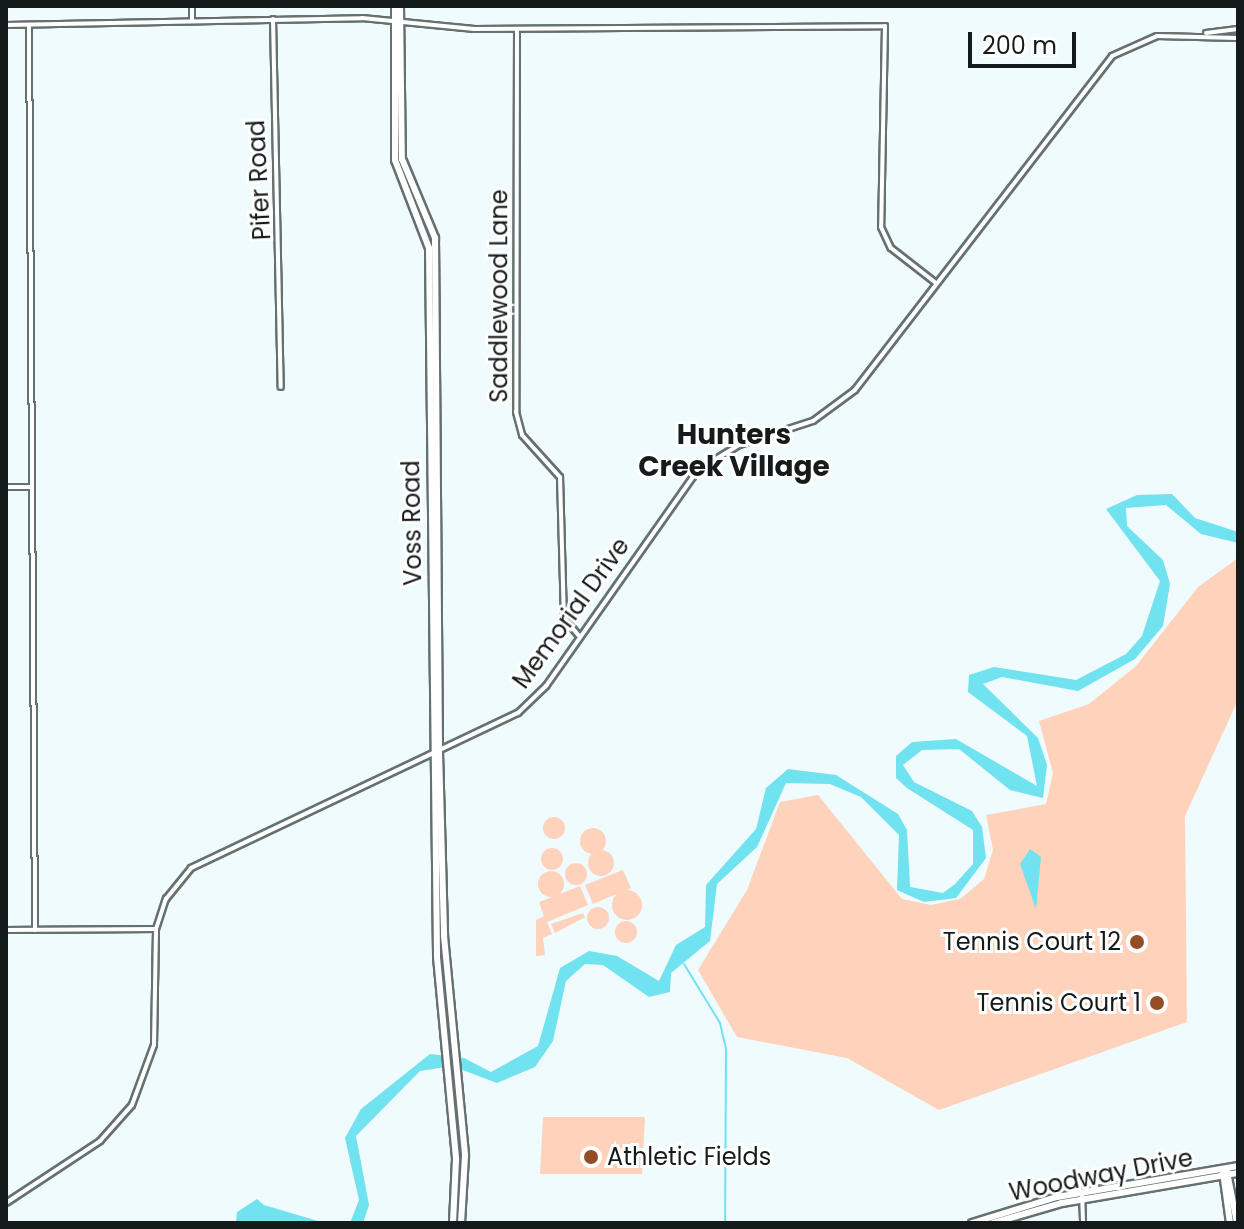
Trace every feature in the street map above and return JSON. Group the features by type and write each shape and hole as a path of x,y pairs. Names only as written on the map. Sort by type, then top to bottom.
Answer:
{"main road":[{"name":"Voss Road","path":"397,6 395,160 432,248 436,754 445,1046 453,1126 453,1223"},
{"name":"Voss Road","path":"443,977 455,1045 462,1119 461,1223"},
{"path":"453,1126 462,1119"},
{"name":"Woodway Drive","path":"1225,1173 1238,1166"},
{"path":"1225,1173 1230,1223"},
{"path":"1225,1173 1237,1223"},
{"name":"Woodway Drive","path":"972,1223 1079,1195 1238,1173"},
{"name":"Woodway Drive","path":"993,1223 1079,1195"}],"street":[{"path":"192,6 192,21"},
{"path":"6,25 273,19 517,29 885,26 881,227 891,248 936,283"},
{"name":"Pifer Road","path":"273,19 281,387"},
{"path":"29,25 35,930"},
{"name":"Saddlewood Lane","path":"517,29 516,412 522,435 560,477 564,618 579,636"},
{"name":"Memorial Drive","path":"6,1203 100,1141 132,1105 154,1045 156,929 175,886 200,862 518,713 579,636 698,470 724,451 834,408 936,283 1112,56 1157,36 1238,29"},
{"name":"Memorial Drive","path":"1203,34 1238,38"},
{"path":"6,487 31,487"},
{"path":"6,930 156,929"},
{"path":"1079,1195 1083,1223"}],"shaded area":[{"path":"1238,558 1238,700 1185,816 1187,1022 939,1110 847,1058 737,1037 698,970 747,890 780,802 818,795 902,899 931,905 960,899 984,879 993,850 986,815 1046,804 1053,773 1039,721 1089,704 1136,666 1198,587"},
{"path":"554,817 562,820 565,828 562,836 554,839 546,836 543,828 546,820"},
{"path":"593,828 602,832 606,841 602,850 593,854 584,850 580,841 584,832"},
{"path":"552,848 560,851 563,859 560,867 552,870 544,867 541,859 544,851"},
{"path":"601,850 610,854 614,863 610,872 601,876 592,872 588,863 592,854"},
{"path":"576,863 584,866 587,874 584,882 576,885 568,882 565,874 568,866"},
{"path":"623,870 631,888 593,904 585,885"},
{"path":"551,871 560,875 564,884 560,893 551,897 542,893 538,884 542,875"},
{"path":"580,886 588,905 547,922 552,934 543,938 545,955 536,956 536,920 544,916 539,902"},
{"path":"627,890 633,891 641,899 641,911 633,919 627,920 621,919 613,911 612,905 613,899 621,891"},
{"path":"594,907 602,907 609,918 602,929 594,929 587,922 587,914"},
{"path":"583,913 585,917 555,933 551,924"},
{"path":"622,921 630,921 637,932 630,943 622,943 615,936 615,928"},
{"name":"Athletic Fields","path":"543,1117 645,1117 642,1174 540,1174"}],"water":[{"path":"1172,494 1195,518 1238,532 1238,543 1201,534 1166,505 1126,508 1127,526 1163,560 1170,584 1163,626 1135,659 1078,691 1002,677 983,684 1038,738 1047,765 1043,798 1010,790 959,749 922,750 903,765 914,782 972,811 982,827 986,858 956,898 924,902 897,890 899,835 861,797 830,784 786,783 757,847 717,884 710,941 671,973 670,992 649,997 603,965 585,964 566,981 553,1041 535,1067 497,1083 452,1066 420,1071 356,1136 369,1205 363,1223 350,1223 359,1200 345,1138 361,1109 430,1054 464,1058 491,1072 538,1046 560,968 589,951 617,956 659,981 676,945 705,927 706,885 756,829 766,788 788,769 836,775 898,814 907,830 910,887 943,893 955,884 973,864 973,830 896,778 896,756 912,742 956,739 1037,786 1027,736 968,692 969,675 994,667 1076,680 1126,654 1142,636 1160,581 1106,509 1137,495"},
{"path":"1030,849 1041,857 1036,909 1020,864"},
{"path":"257,1199 264,1205 325,1223 236,1223 237,1212"}],"waterway":[{"path":"684,964 720,1023 726,1048 725,1223"}],"place":[{"name":"Tennis Court 12","path":"1137,942"},
{"name":"Tennis Court 1","path":"1157,1003"},
{"name":"Athletic Fields","path":"591,1157"}],"district":[{"name":"Hunters Creek Village","path":"734,451"}]}
